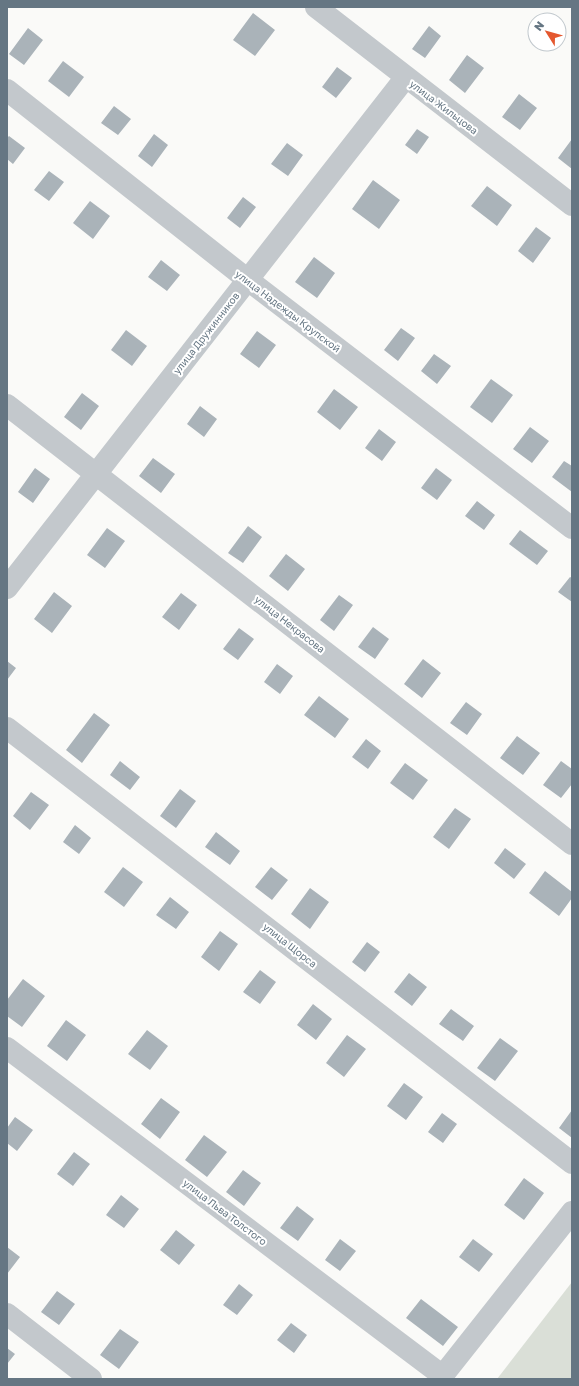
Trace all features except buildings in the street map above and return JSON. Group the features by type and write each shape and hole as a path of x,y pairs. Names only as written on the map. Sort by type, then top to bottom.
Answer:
{"street":[{"name":"улица Жильцова","path":"316,7 572,205"},
{"name":"улица Дружинников","path":"7,588 406,78"},
{"name":"улица Надежды Крупской","path":"7,90 248,280 572,528"},
{"name":"улица Некрасова","path":"7,405 572,844"},
{"name":"улица Щорса","path":"7,728 572,1162"},
{"name":"улица Льва Толстого","path":"7,1048 442,1377"},
{"path":"442,1377 572,1212"},
{"path":"7,1314 91,1379"}],"shaded area":[{"path":"572,1282 572,1379 497,1379"}]}
